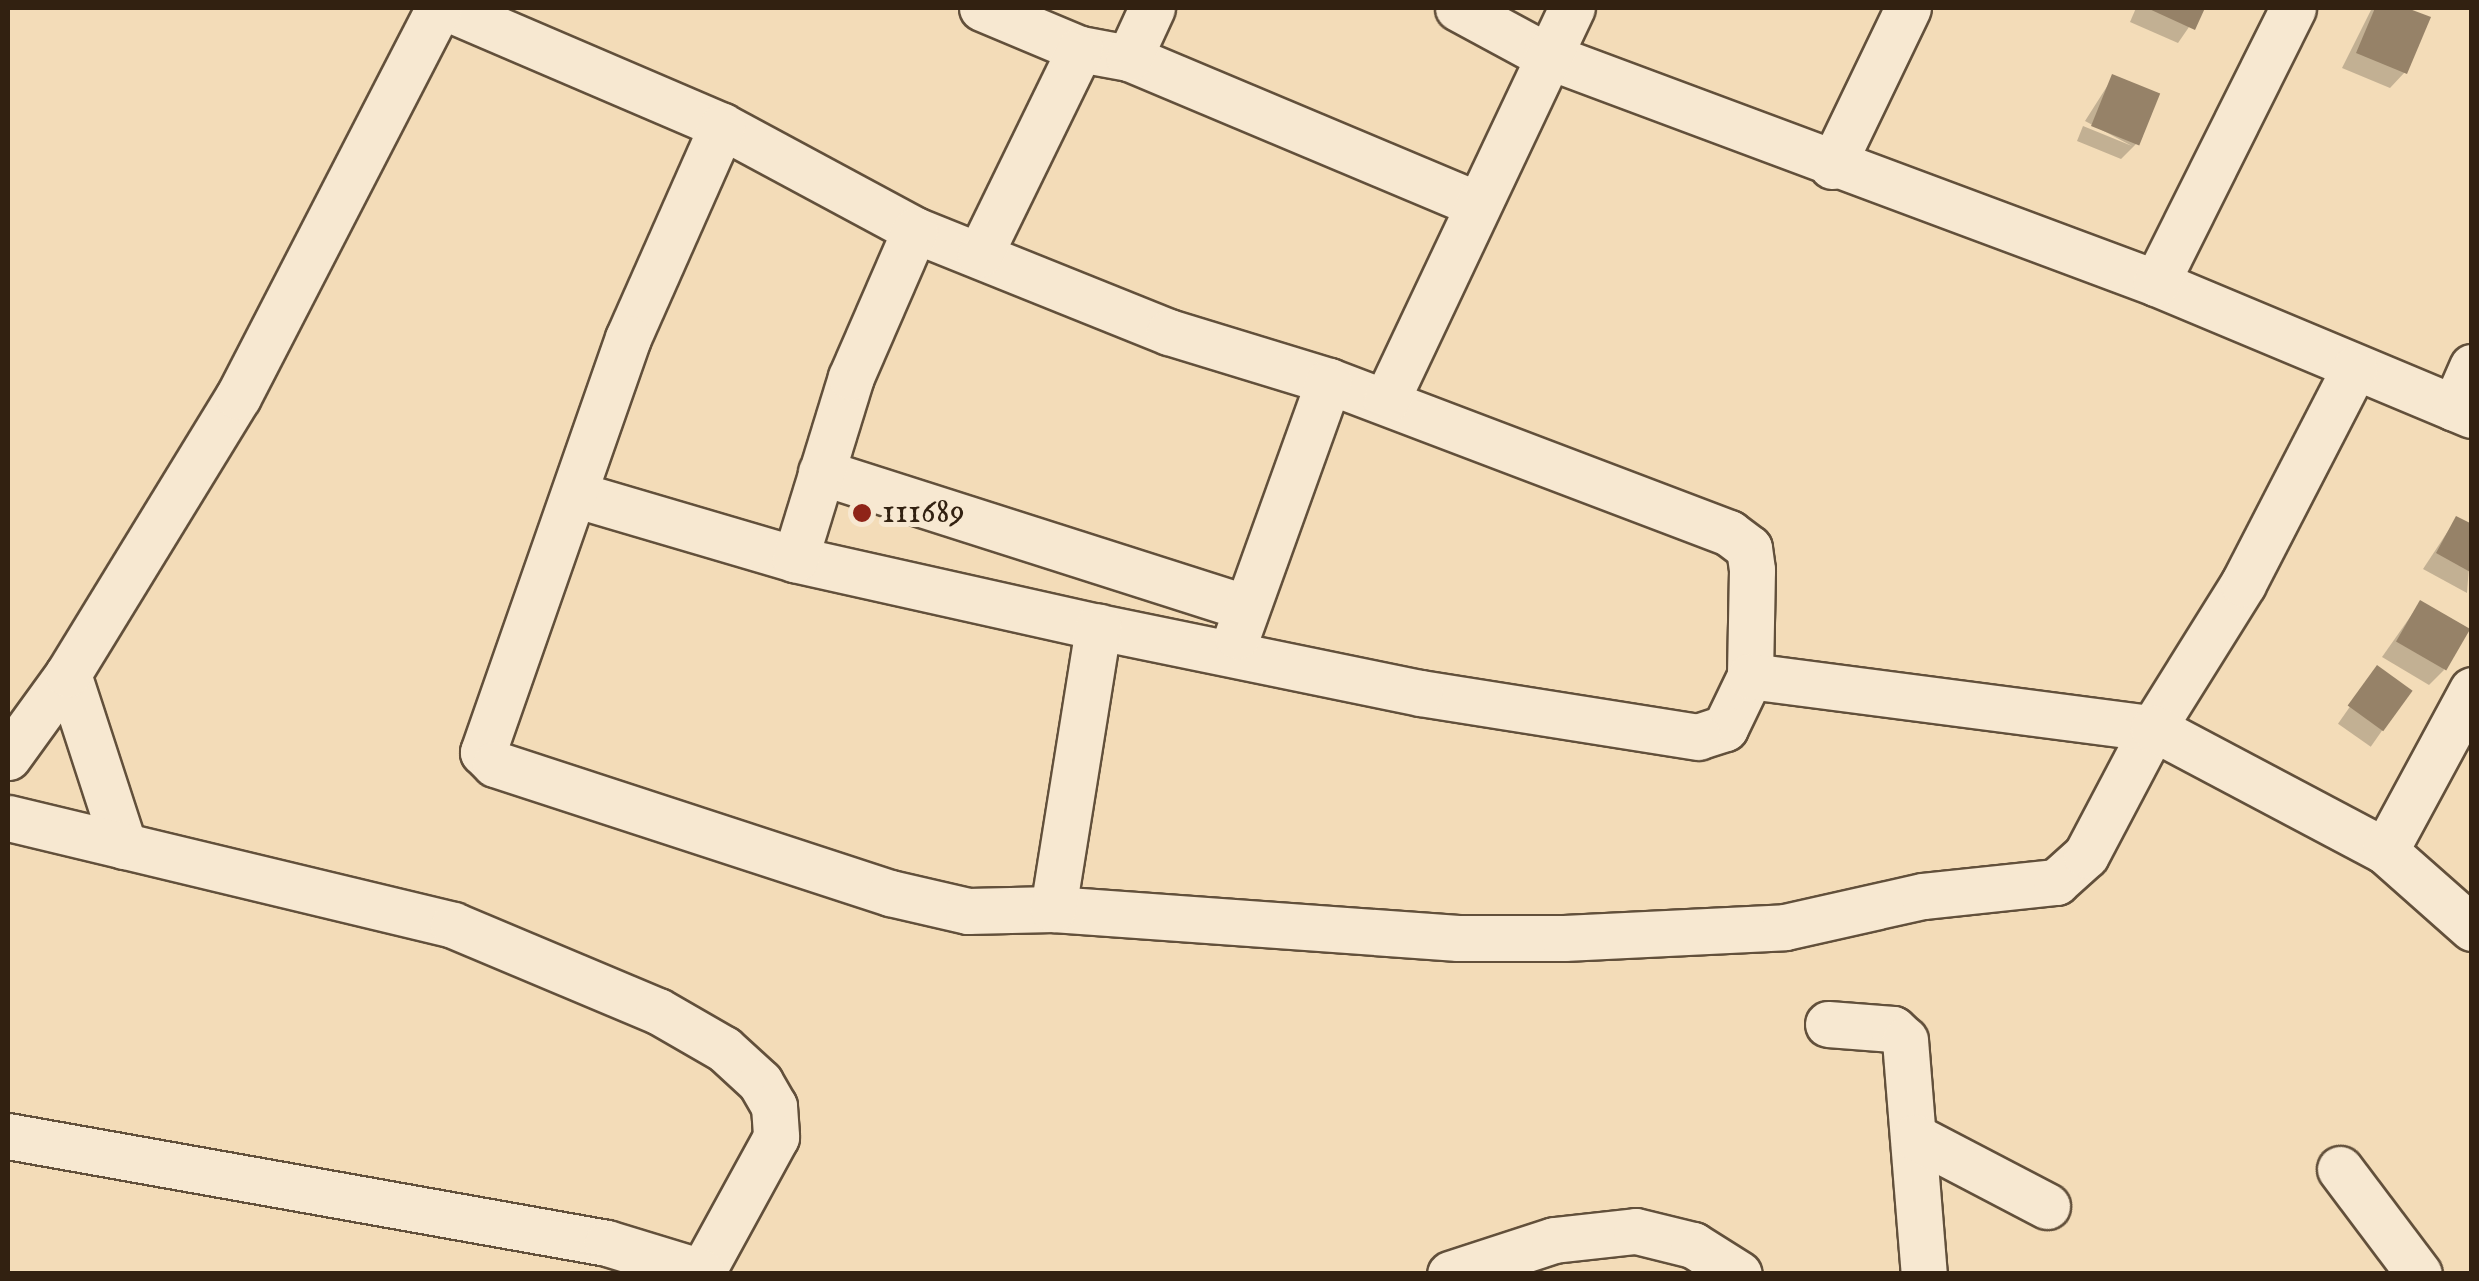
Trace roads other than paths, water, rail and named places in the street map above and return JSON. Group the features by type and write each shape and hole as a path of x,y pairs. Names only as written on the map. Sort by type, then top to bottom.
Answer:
{"street":[{"path":"8,757 68,674 238,397 439,8"},
{"path":"447,8 722,126 915,230 1168,332 1386,401 1729,532 1749,548 1751,559 1750,676 1725,728 1698,738 1420,693 1098,627 795,558 578,494"},
{"path":"982,8 1080,49 1129,58 1477,204"},
{"path":"1129,58 1152,8"},
{"path":"1458,8 1545,56 1832,166 2156,283 2354,369 2466,397"},
{"path":"1386,401 1545,56 1572,8"},
{"path":"1832,166 1908,8"},
{"path":"2156,283 2293,8"},
{"path":"980,254 1080,49"},
{"path":"722,126 628,338 578,494 482,743 488,760 926,904 968,911 1053,909 1458,938 1785,928 1850,909 1986,894 2067,876 2086,855 2153,728 2243,584 2354,369"},
{"path":"795,558 851,377 915,230"},
{"path":"1232,653 1329,381"},
{"path":"821,472 1246,608"},
{"path":"1053,909 1098,627"},
{"path":"68,674 124,846"},
{"path":"1750,676 2153,728 2385,851 2472,928"},
{"path":"2385,851 2465,727"},
{"path":"8,818 453,924 658,1011 724,1050 760,1082 774,1106 776,1137 701,1273 608,1243 8,1136"},
{"path":"1828,1024 1901,1034 1915,1137 1924,1274"},
{"path":"1915,1137 2047,1206"},
{"path":"2340,1169 2419,1274"},
{"path":"1450,1274 1554,1240 1636,1231 1693,1245 1739,1274"}],"place":[{"name":"111689","path":"862,513"}]}
